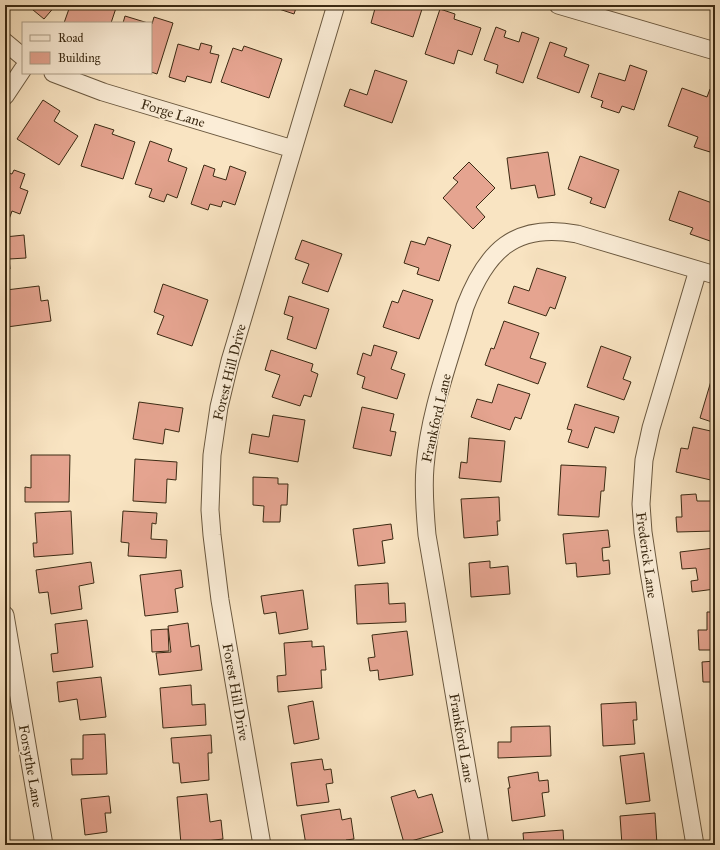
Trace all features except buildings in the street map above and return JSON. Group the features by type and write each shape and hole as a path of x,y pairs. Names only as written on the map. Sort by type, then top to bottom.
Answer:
{"street":[{"name":"Forest Hill Drive","path":"262,845 215,565 210,510 215,429 224,384 336,5"},
{"path":"558,5 715,52"},
{"path":"5,42 22,55"},
{"path":"5,96 22,70"},
{"name":"Forge Lane","path":"56,74 103,92 294,149"},
{"name":"Frankford Lane","path":"480,845 427,535 424,484 426,452 432,422 465,307 481,271 496,253 513,241 526,235 541,232 558,230 577,234 715,275"},
{"name":"Frederick Lane","path":"695,845 649,572 643,532 641,504 642,478 646,446 698,270"},
{"name":"Forsythe Lane","path":"5,615 44,845"}]}
